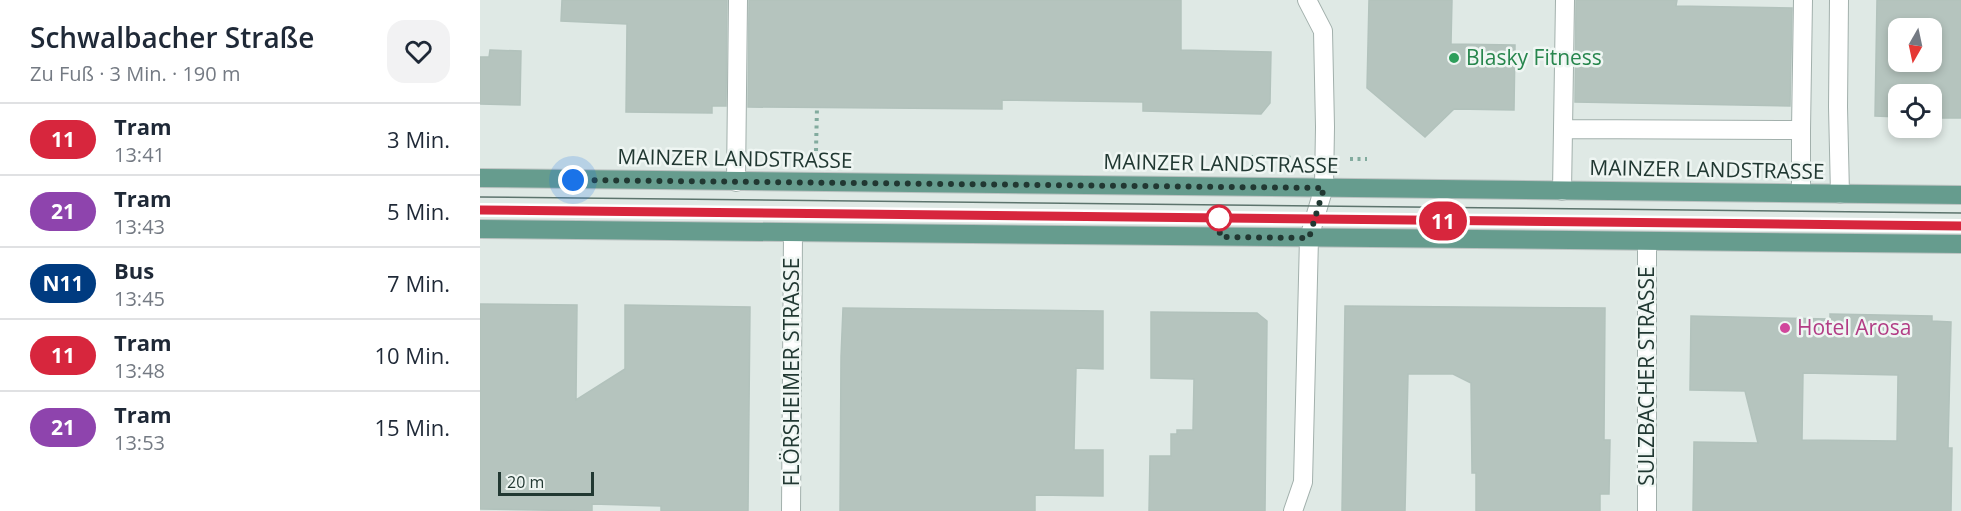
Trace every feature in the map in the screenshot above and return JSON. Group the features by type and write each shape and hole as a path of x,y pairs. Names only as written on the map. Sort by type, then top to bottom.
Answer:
{"main road":[{"name":"MAINZER LANDSTRASSE","path":"480,178 1961,195"},
{"path":"480,230 1961,244"}],"street":[{"path":"736,182 738,0"},
{"path":"1293,511 1303,482 1309,238 1324,188 1323,30 1307,0"},
{"path":"1562,191 1565,0"},
{"path":"1801,193 1803,0"},
{"path":"1839,0 1840,194"},
{"path":"1563,129 1801,130"},
{"name":"FLÖRSHEIMER STRASSE","path":"790,511 793,233"},
{"name":"SULZBACHER STRASSE","path":"1647,241 1647,511"}],"path":[{"path":"816,151 817,107"}],"building":[{"path":"562,0 727,0 726,106 712,106 712,113 626,112 627,24 561,21"},
{"path":"749,0 1181,0 1181,50 1271,52 1270,103 1261,114 1143,111 1143,102 1002,100 1002,109 748,107"},
{"path":"1369,0 1452,0 1451,44 1515,45 1514,110 1454,109 1425,137 1367,88"},
{"path":"1576,0 1677,0 1676,6 1792,8 1790,106 1575,102"},
{"path":"1877,0 1961,0 1961,118 1942,118 1942,84 1888,84 1888,117 1875,116"},
{"path":"490,50 521,51 520,105 480,104 480,57 489,57"},
{"path":"480,304 577,305 576,400 625,369 625,305 750,307 748,511 661,511 661,506 592,504 592,511 480,509"},
{"path":"1345,306 1605,308 1604,440 1610,440 1609,494 1600,494 1600,511 1476,511 1476,473 1472,473 1471,383 1453,374 1408,374 1405,511 1342,511"},
{"path":"843,308 1103,311 1103,369 1076,368 1074,450 1103,450 1103,496 1035,495 1035,511 840,511"},
{"path":"1151,312 1257,313 1267,321 1265,511 1149,511 1150,456 1171,456 1171,434 1177,434 1177,430 1193,430 1194,379 1151,378"},
{"path":"1830,314 1932,316 1932,321 1951,322 1948,448 1952,448 1951,511 1693,511 1694,442 1758,443 1745,391 1690,390 1691,316 1830,319","holes":["1803,373 1898,375 1897,441 1802,440"]}],"tram line":[{"path":"480,197 1961,213"},
{"path":"480,210 1961,226"},
{"name":"11","path":"480,210 1961,226"}],"place":[{"name":"Blasky Fitness","path":"1454,58"},
{"name":"Hotel Arosa","path":"1785,328"}],"route":[{"path":"573,180 1324,188 1309,238 1220,237 1219,218"}]}
